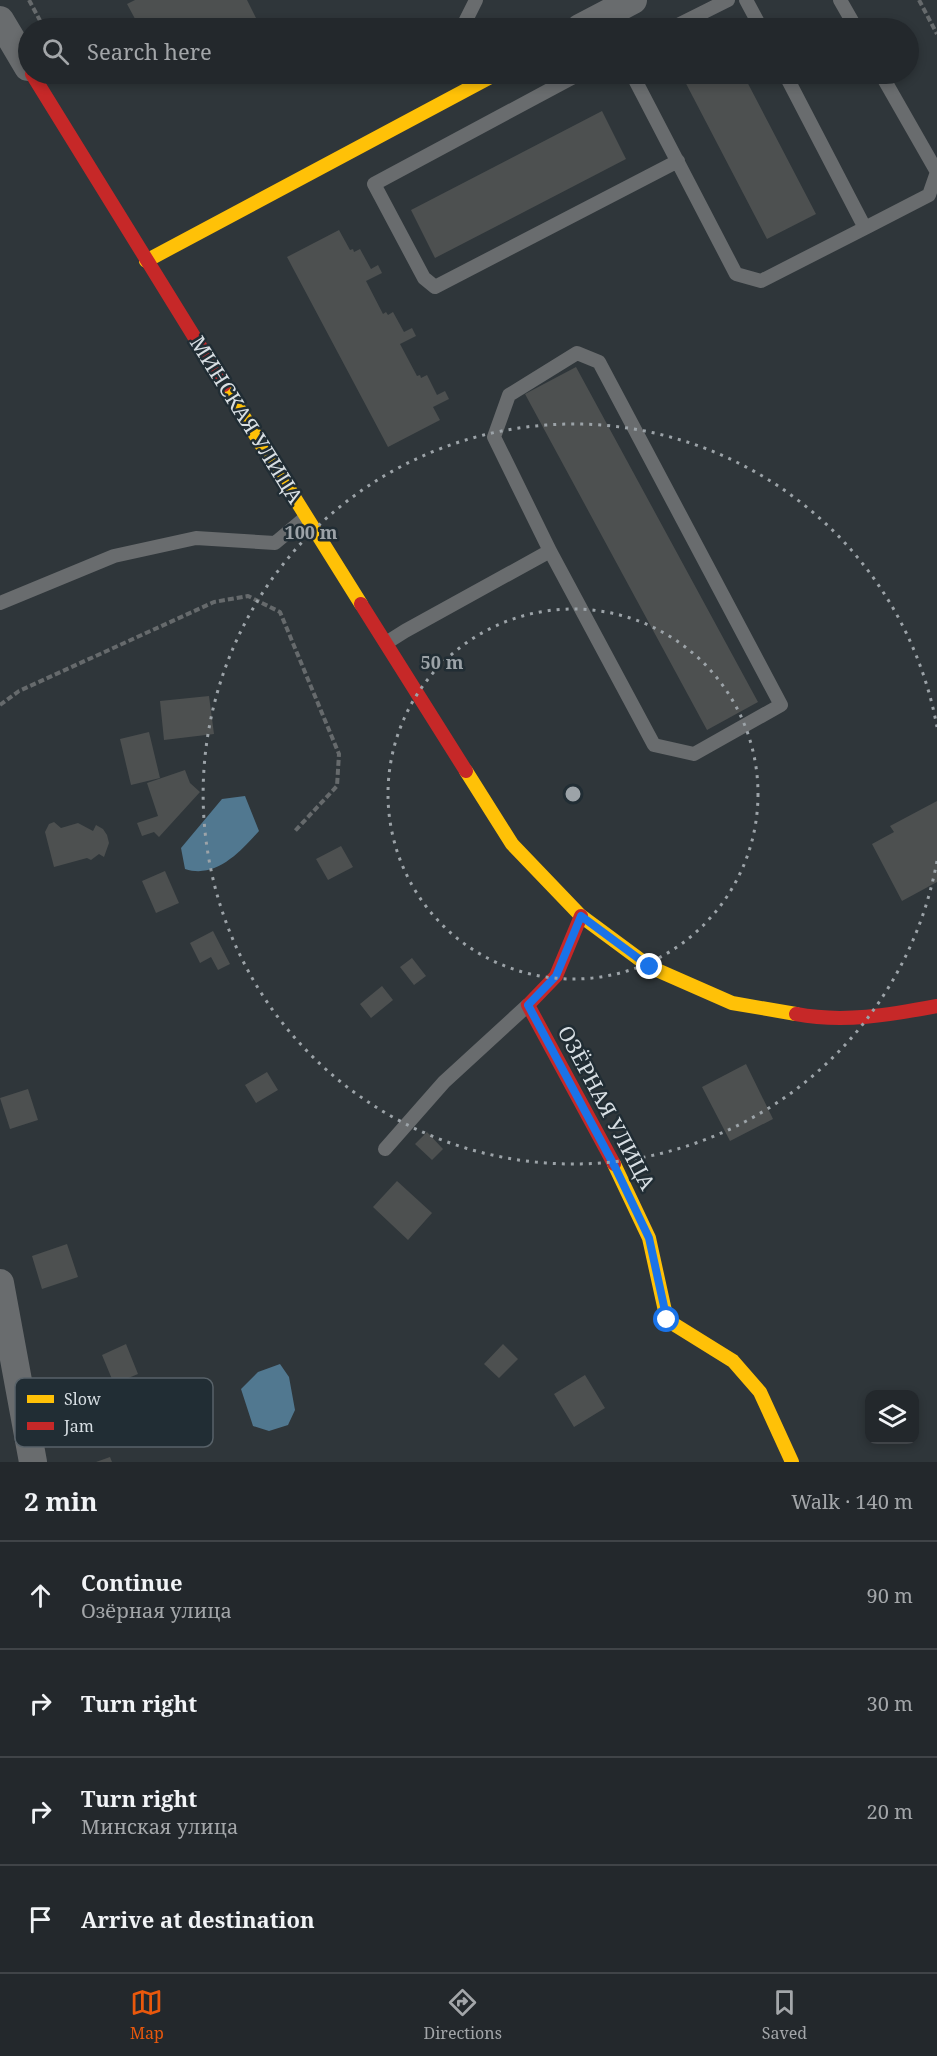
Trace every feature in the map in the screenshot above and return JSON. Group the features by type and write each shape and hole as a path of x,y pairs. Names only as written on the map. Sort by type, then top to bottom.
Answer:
{"street":[{"path":"599,18 633,0"},
{"path":"0,20 18,50"},
{"name":"МИНСКАЯ УЛИЦА","path":"38,84 146,261 512,844 581,916 650,967 732,1003 822,1019 889,1015 937,1006"},
{"path":"146,261 477,84"},
{"path":"528,1005 556,976 581,916"},
{"name":"ОЗЁРНАЯ УЛИЦА","path":"528,1005 615,1167 649,1238 667,1320 733,1360 760,1392 792,1462"},
{"path":"0,1283 18,1378"},
{"path":"30,1447 33,1462"}],"lane":[{"path":"467,18 476,0"},
{"path":"692,18 728,0"},
{"path":"746,0 756,18"},
{"path":"840,0 850,18"},
{"path":"466,84 468,89"},
{"path":"560,84 374,184 424,278 435,287 678,161"},
{"path":"637,84 736,274 761,281 929,195 937,172 887,84"},
{"path":"790,84 865,228"},
{"path":"577,353 599,362 781,705 694,754 654,745 550,552 494,437 508,394 577,353"},
{"path":"0,603 114,556 196,538 275,543 306,517"},
{"path":"386,643 550,552"},
{"path":"385,1149 444,1082 528,1005"}],"path":[{"path":"29,0 39,18"},
{"path":"919,0 937,34"},
{"path":"0,705 19,691 214,602 248,596 280,612 339,754 337,786 294,832"}],"water":[{"path":"245,796 259,831 235,855 217,867 196,871 185,869 181,848 222,799"},
{"path":"280,1364 289,1377 295,1410 288,1425 269,1431 253,1426 241,1389 258,1372"}],"building":[{"path":"135,0 247,0 256,18 135,18 127,4"},
{"path":"686,84 748,84 816,214 767,239"},
{"path":"602,111 626,159 435,258 411,210"},
{"path":"339,230 350,250 353,249 354,252 360,249 371,269 378,265 382,273 366,281 383,314 386,312 388,315 393,312 404,332 412,328 416,336 400,344 417,376 420,375 421,378 427,375 437,395 445,391 449,399 433,407 440,420 388,447 287,257"},
{"path":"576,367 758,702 707,730 525,394"},
{"path":"209,696 214,734 164,740 160,701"},
{"path":"149,732 160,778 131,785 120,739"},
{"path":"185,770 190,783 200,792 159,837 154,832 142,836 137,823 158,816 147,783"},
{"path":"937,801 937,882 902,901 872,844 894,832 890,826"},
{"path":"54,822 61,828 78,823 93,831 96,825 103,829 109,843 104,857 99,854 91,860 87,858 54,867 45,832 49,824"},
{"path":"341,846 353,867 328,880 316,859"},
{"path":"165,871 179,903 156,913 142,881"},
{"path":"213,931 230,964 218,970 211,957 200,963 190,943"},
{"path":"412,958 426,976 414,985 400,967"},
{"path":"382,986 393,1000 371,1018 360,1004"},
{"path":"746,1064 773,1119 730,1141 702,1087"},
{"path":"267,1072 278,1090 256,1103 245,1085"},
{"path":"28,1089 38,1120 10,1129 0,1098"},
{"path":"427,1132 443,1149 432,1160 415,1144"},
{"path":"397,1181 432,1213 408,1240 373,1207"},
{"path":"67,1244 78,1277 42,1289 32,1256"},
{"path":"126,1344 138,1374 128,1378 112,1378 102,1355"},
{"path":"503,1344 518,1359 499,1378 484,1364"},
{"path":"585,1375 605,1408 574,1427 554,1394"},
{"path":"110,1457 112,1462 96,1462"}],"traffic: slow":[{"path":"146,261 477,84"},
{"path":"224,385 361,604"},
{"path":"466,771 512,844 581,916 650,967 732,1003 796,1014"},
{"path":"614,1164 649,1238 667,1320 733,1361 760,1392 792,1462"}],"traffic: jam":[{"path":"38,84 224,385"},
{"path":"361,604 466,771"},
{"path":"581,916 556,976 528,1005 614,1164"},
{"path":"796,1014 849,1018 937,1006"}],"route":[{"path":"650,967 581,916 556,976 528,1005 615,1167 649,1238 667,1320"}]}
